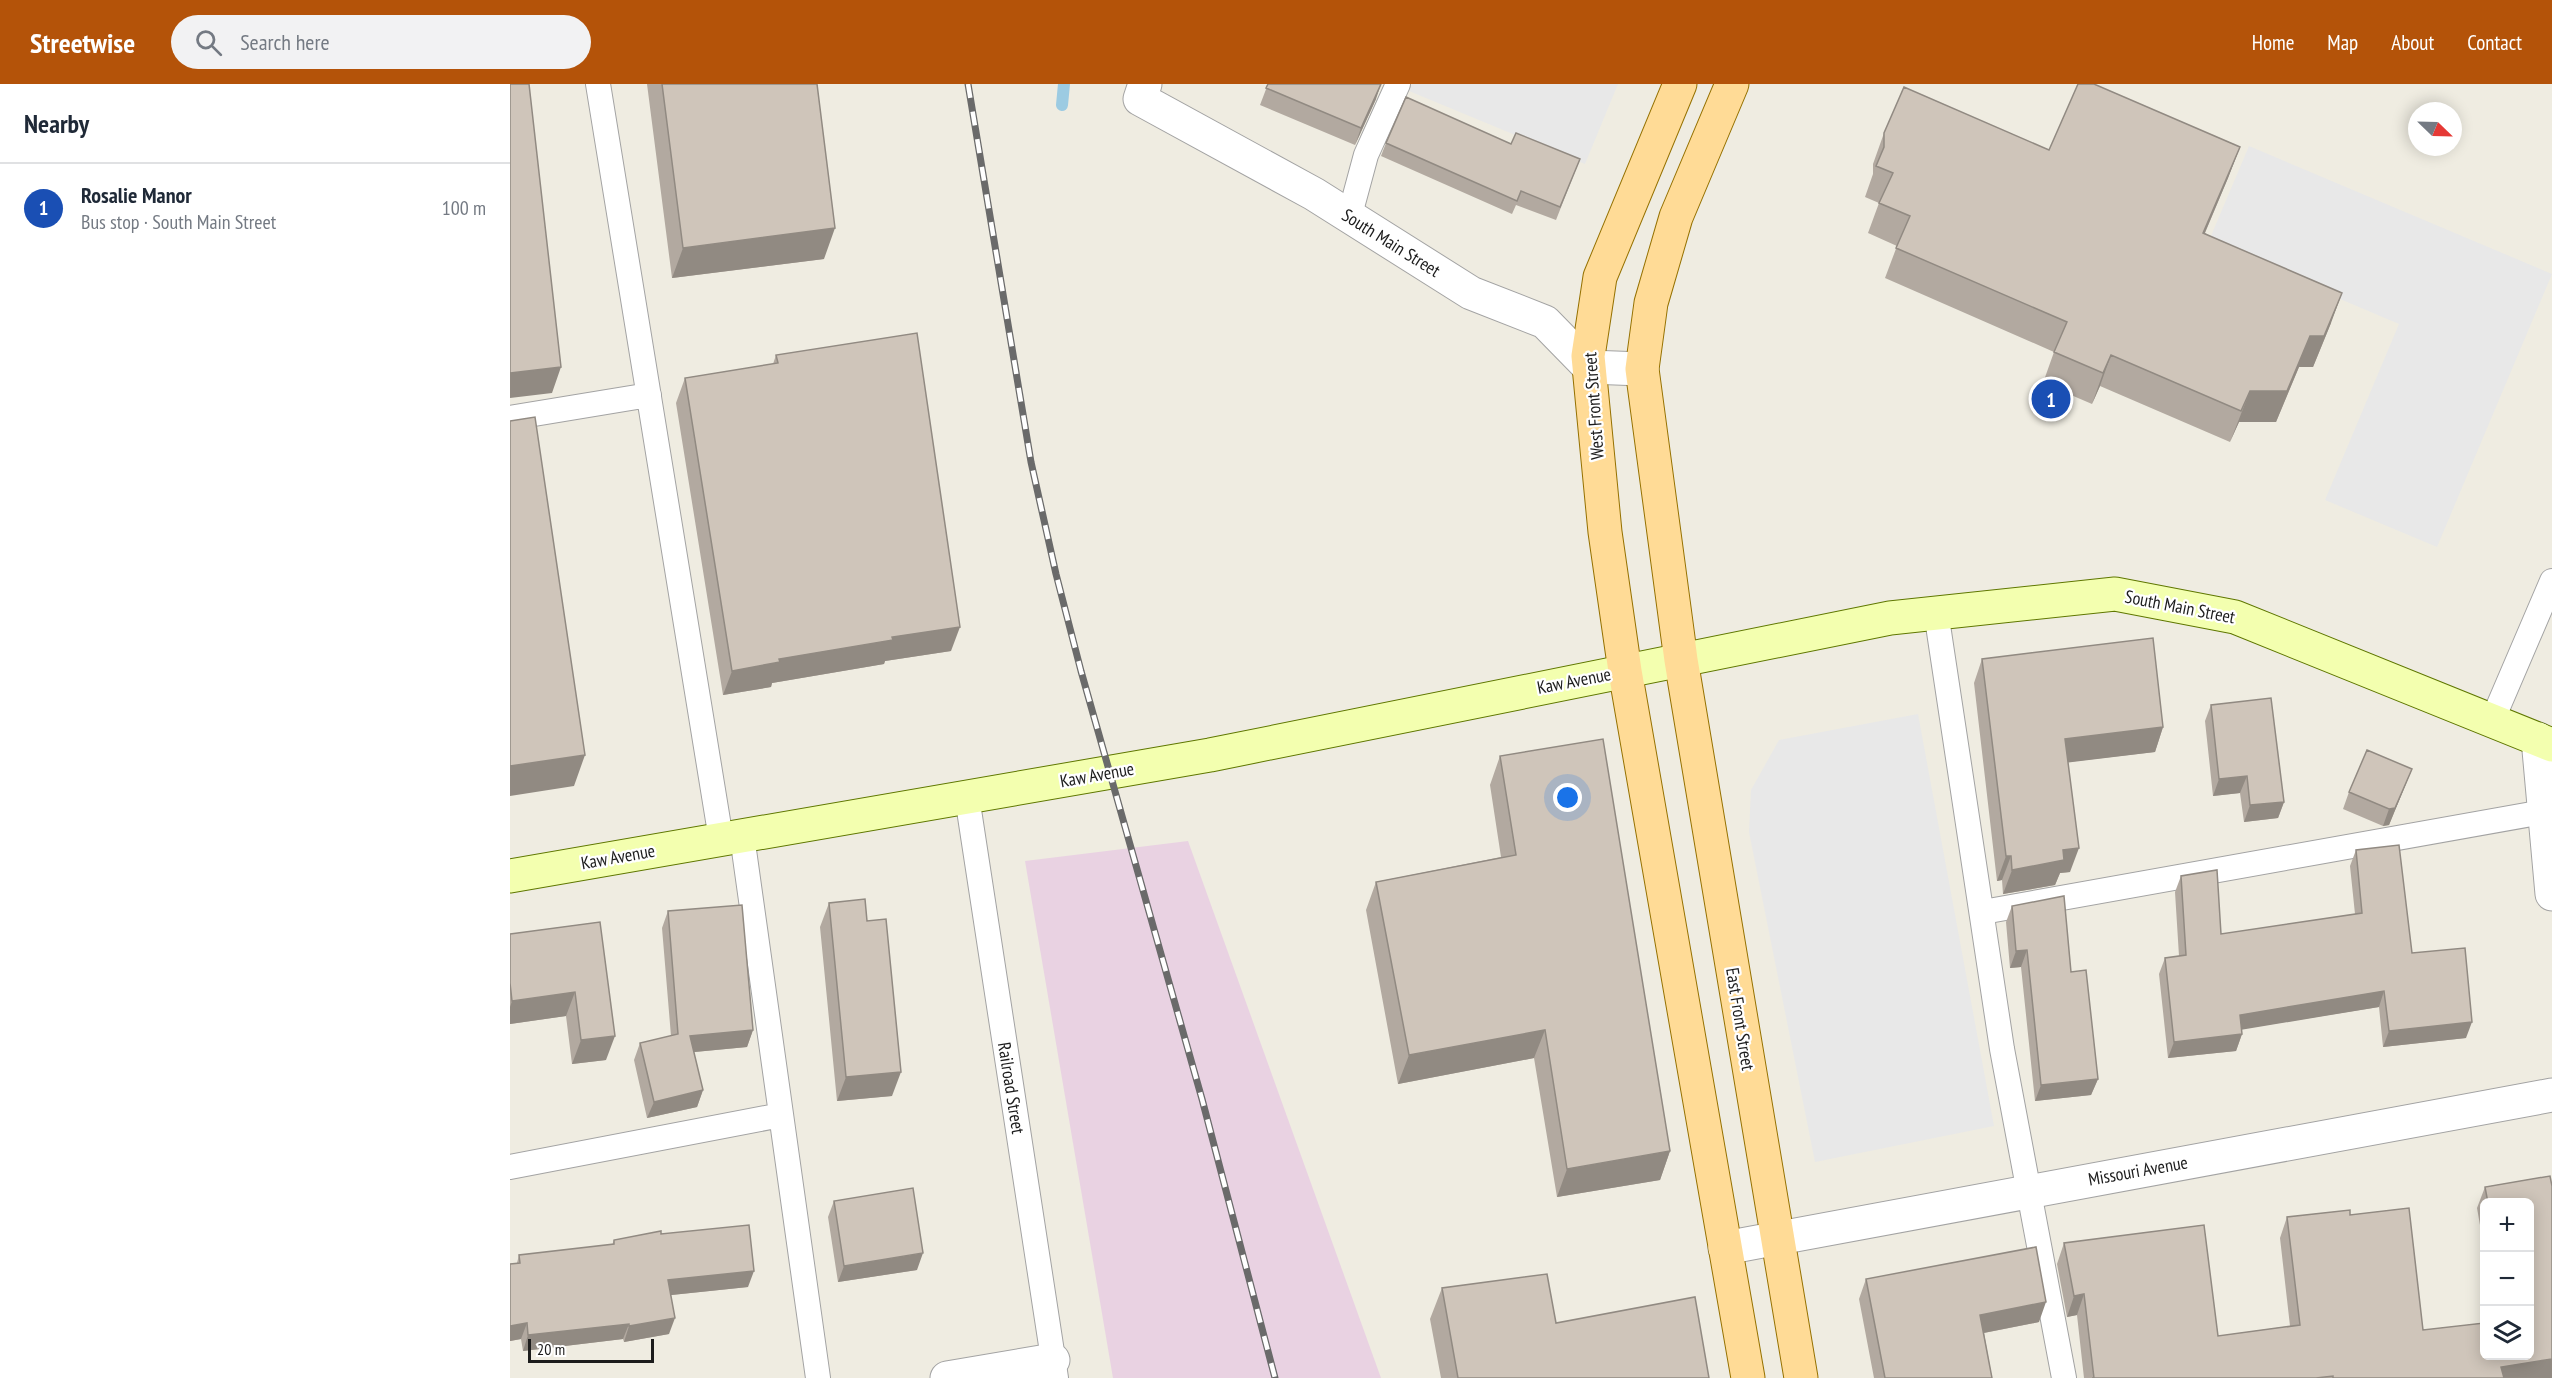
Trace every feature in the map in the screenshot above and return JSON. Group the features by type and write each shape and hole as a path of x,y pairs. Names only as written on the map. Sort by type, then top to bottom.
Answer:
{"main road":[{"name":"West Front Street","path":"1625,671 1605,532 1588,356 1600,278 1680,84"},
{"path":"1681,660 1642,369 1651,303 1676,217 1732,84"},
{"name":"East Front Street","path":"1681,660 1801,1378"},
{"path":"1625,671 1748,1378"}],"street":[{"name":"South Main Street","path":"1142,92 1314,194 1471,293 1545,322 1589,367"},
{"path":"1589,367 1642,369"},
{"name":"South Main Street","path":"1681,660 1890,618 2115,594 2235,617 2545,742"},
{"name":"Kaw Avenue","path":"510,876 1210,755 1681,660"},
{"path":"2545,742 2543,812 2552,894"},
{"name":"Missouri Avenue","path":"1725,1248 2552,1095"},
{"path":"946,1378 1055,1369"}],"lane":[{"path":"598,84 649,395 781,1115 818,1378"},
{"path":"1349,218 1366,155 1398,84"},
{"path":"510,418 649,395"},
{"path":"2492,722 2552,580"},
{"path":"1936,612 2002,1049 2064,1378"},
{"name":"Railroad Street","path":"967,797 1055,1369"},
{"path":"1983,912 2543,812"},
{"path":"510,1167 781,1115"}],"shaded area":[{"path":"1412,84 1618,84 1585,164 1409,91"},
{"path":"2249,146 2552,274 2437,547 2325,500 2399,324 2208,243"},
{"path":"1918,714 1994,1126 1815,1162 1749,832 1751,790 1779,740"},
{"path":"1188,841 1381,1378 1113,1378 1025,861"}],"building":[{"path":"510,84 529,84 561,367 510,373"},
{"path":"662,84 817,84 835,228 683,248"},
{"path":"1268,84 1381,84 1361,128 1266,88"},
{"path":"2078,84 2094,84 2240,147 2203,233 2342,293 2324,336 2310,336 2287,391 2250,391 2241,411 2111,355 2103,373 2054,352 2067,322 1896,248 1910,216 1879,203 1893,173 1876,166 1884,147 1884,133 1904,87 2049,150"},
{"path":"1406,97 1511,144 1516,133 1580,159 1560,207 1521,191 1517,201 1386,143"},
{"path":"917,333 960,627 892,637 893,640 779,659 780,662 732,671 685,378 778,363 776,355"},
{"path":"535,417 585,755 510,766 510,421"},
{"path":"2153,638 2163,727 2065,739 2079,848 2063,850 2064,860 2012,870 2011,856 2006,856 1982,659"},
{"path":"2271,698 2284,802 2250,805 2247,776 2219,779 2211,705"},
{"path":"1603,739 1670,1151 1567,1169 1545,1030 1409,1055 1376,882 1516,855 1500,756"},
{"path":"2367,750 2412,769 2395,808 2389,809 2349,792"},
{"path":"2399,845 2412,953 2465,948 2472,1022 2389,1031 2384,991 2240,1015 2242,1034 2174,1042 2165,958 2186,955 2181,876 2217,870 2221,934 2362,913 2356,850"},
{"path":"2064,896 2071,972 2086,970 2098,1079 2041,1085 2027,950 2016,951 2012,906"},
{"path":"865,899 867,921 886,919 901,1072 846,1077 829,903"},
{"path":"742,905 753,1030 690,1036 703,1090 654,1102 640,1043 678,1034 668,911"},
{"path":"600,922 615,1036 581,1040 575,992 512,1001 510,934"},
{"path":"2550,1176 2552,1186 2552,1359 2501,1367 2504,1378 2333,1378 2333,1376 2316,1378 2094,1378 2084,1294 2074,1296 2064,1243 2204,1225 2218,1336 2300,1325 2287,1217 2350,1210 2350,1215 2409,1208 2423,1330 2480,1323 2480,1360 2534,1360 2534,1198 2487,1198 2485,1187"},
{"path":"913,1188 923,1253 844,1266 834,1201"},
{"path":"749,1225 754,1271 668,1280 675,1318 629,1326 629,1324 528,1335 527,1323 510,1326 510,1264 520,1263 519,1255 614,1244 614,1240 661,1231 661,1234"},
{"path":"2036,1247 2046,1302 1980,1315 1992,1378 1885,1378 1866,1279"},
{"path":"1547,1274 1556,1323 1695,1297 1709,1378 1458,1378 1442,1288"}],"waterway":[{"path":"1062,105 1064,84"}],"railway":[{"path":"968,84 1031,462 1056,574 1081,671 1202,1099 1275,1378"}],"place":[{"name":"Rosalie Manor","path":"2051,399"}]}
